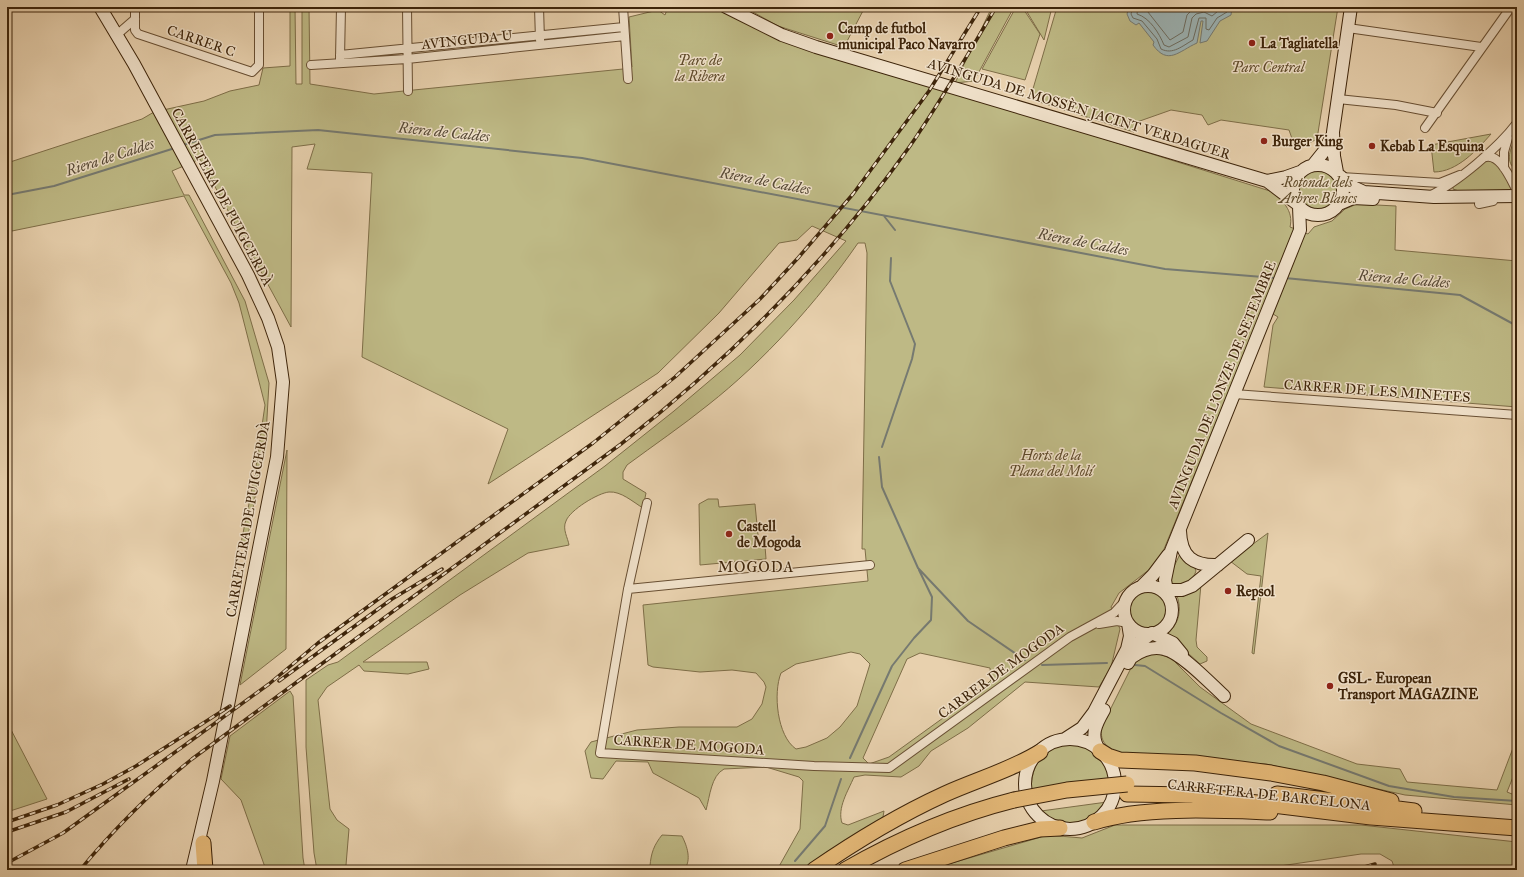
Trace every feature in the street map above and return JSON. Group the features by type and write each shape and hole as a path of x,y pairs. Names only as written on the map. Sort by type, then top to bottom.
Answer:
{"highway":[{"path":"1100,751 1108,756 1120,760 1222,766 1298,777 1376,796 1420,812"},
{"path":"814,870 872,833 919,807 977,780 1026,760 1040,752"},
{"name":"CARRETERA DE BARCELONA","path":"845,870 877,852 922,830 970,812 1016,804 1079,788 1127,789 1205,786 1420,812 1517,818"},
{"name":"CARRETERA DE BARCELONA","path":"1127,789 1192,795 1335,813 1517,828"},
{"name":"CARRETERA DE BARCELONA","path":"866,870 899,852 1016,804"},
{"path":"1094,822 1116,816 1157,812 1209,811 1335,813"},
{"path":"1452,823 1471,830 1517,834"},
{"path":"905,870 1004,838 1040,829 1060,828"},
{"path":"203,843 205,870"}],"main road":[{"name":"CARRETERA DE PUIGCERDÀ","path":"100,7 134,64 248,275 268,318 278,347 283,382 277,457 205,820"},
{"name":"CARRETERA DE PUIGCERDÀ","path":"107,7 134,64"},
{"name":"AVINGUDA DE MOSSÈN JACINT VERDAGUER","path":"726,7 782,35 816,47 1267,181 1298,205"},
{"path":"1339,204 1344,190 1338,174 1334,156 1333,132 1352,7"},
{"path":"1267,181 1300,172 1313,165 1325,150 1333,132"},
{"path":"1313,165 1328,166 1351,186 1364,192 1431,196 1517,196"},
{"path":"1300,172 1293,184 1293,190 1298,205 1306,212 1319,215 1328,213 1339,204 1354,198 1479,204 1517,196"},
{"name":"AVINGUDA DE L'ONZE DE SETEMBRE","path":"1167,593 1165,576 1171,551 1300,230 1298,205"},
{"name":"AVINGUDA DE L'ONZE DE SETEMBRE","path":"1300,230 1319,215"},
{"path":"1180,527 1182,546 1189,558 1199,564 1218,565"},
{"path":"1167,593 1187,588 1248,540"},
{"name":"AVINGUDA DE L'ONZE DE SETEMBRE","path":"1141,587 1153,575 1171,551"},
{"path":"1141,587 1154,587 1167,593 1172,608 1170,620 1165,626 1140,642 1095,727 1094,742 1111,765 1116,788 1111,804 1102,816 1094,822 1079,829 1060,828 1049,824 1040,818 1028,800 1025,785 1027,772 1032,760 1040,752 1052,744 1065,739 1082,728 1094,712 1127,649 1130,636 1125,610 1127,599 1132,593 1141,587"},
{"path":"1128,623 1138,631 1152,633 1173,643 1190,664 1224,696"},
{"path":"1130,659 1141,651 1158,648 1172,652 1190,664"},
{"path":"1065,739 1081,741 1100,751"},
{"path":"198,870 203,843 205,820"},
{"path":"192,870 205,820"}],"street":[{"path":"120,32 135,19 135,7"},
{"name":"CARRER C","path":"135,19 135,30 138,34 252,72 256,70 259,65 259,7"},
{"path":"340,7 340,64"},
{"path":"407,7 408,91"},
{"path":"539,7 540,45"},
{"path":"623,7 628,79"},
{"path":"1425,128 1437,113 1481,47 1511,7"},
{"name":"AVINGUDA U","path":"340,55 407,50 624,27"},
{"path":"1348,28 1481,47"},
{"name":"AVINGUDA U","path":"311,65 407,59 625,36"},
{"path":"1338,99 1368,101 1437,113"},
{"path":"1483,159 1515,126"},
{"path":"1515,126 1505,144 1505,170 1517,196"},
{"path":"1431,196 1487,156 1494,158 1516,180"},
{"path":"1338,174 1440,183 1460,176"},
{"path":"1431,196 1443,200 1456,201 1461,204"},
{"name":"CARRER DE LES MINETES","path":"1234,394 1517,415"},
{"path":"647,503 628,589 870,565"},
{"name":"CARRER DE MOGODA","path":"628,589 600,753 814,766 889,768 1070,637 1093,626 1114,613 1127,599"},
{"name":"CARRER DE MOGODA","path":"1093,626 1117,621 1128,623"}],"green space":[{"path":"290,7 295,7 296,84 302,84 302,7 309,7 310,84 374,94 632,67 629,17 658,10 665,15 668,7 716,7 766,33 1270,191 1283,202 1289,211 1291,221 1290,227 1308,234 1314,227 1332,221 1345,209 1357,204 1396,206 1395,250 1517,261 1517,407 1264,387 1273,325 1278,317 1263,308 1162,554 1150,569 1119,593 1111,607 1120,629 1111,667 1099,687 1025,682 968,728 931,751 919,766 901,777 865,775 854,777 842,806 842,823 848,825 884,811 883,817 809,870 777,870 800,829 803,781 799,777 766,767 724,769 716,776 706,810 699,798 653,773 648,762 616,761 603,779 591,778 585,751 591,742 637,730 679,727 737,727 752,719 762,704 766,687 764,682 756,673 732,670 700,672 653,667 648,665 643,605 868,581 865,549 862,549 867,253 865,243 858,243 825,287 789,330 749,370 698,413 627,465 623,472 623,479 646,493 643,508 627,497 618,493 609,492 598,495 578,507 566,521 565,530 569,545 528,553 460,595 363,662 427,662 429,669 408,674 364,671 359,665 327,687 318,700 330,809 337,820 349,829 346,865 347,870 317,870 314,853 306,747 306,680 328,665 338,662 605,466 674,411 740,355 794,300 846,241 812,226 797,240 779,243 719,313 658,373 488,484 508,429 362,357 372,173 307,169 315,144 292,147 291,327 200,159 172,171 184,195 189,195 245,301 269,383 266,435 247,542 241,543 255,474 265,405 239,303 231,283 184,196 7,232 7,163 142,119 154,112 204,101 230,91 259,85 263,68 290,66","holes":["851,652 860,654 870,664 857,706 840,727 827,738 806,747 796,749 790,743 785,734 778,714 777,691 781,673 796,664","920,653 990,668 991,680 979,692 889,757 869,764 863,758 907,659"]},
{"name":"Camp de futbol municipal Paco Navarro","path":"744,7 865,7 844,47 778,26"},
{"path":"992,7 1014,7 974,81 955,83"},
{"path":"1016,7 1022,7 1040,34 1025,80 982,69"},
{"path":"1024,7 1052,7 1044,40"},
{"name":"Parc Central","path":"1057,7 1338,7 1317,139 1296,150 1289,130 1221,120 1208,125 1202,115 1171,110 1137,122 1134,132 1030,99"},
{"path":"1491,134 1466,159 1451,168 1434,172 1431,145"},
{"path":"1517,137 1517,171 1509,159 1510,150"},
{"path":"1488,159 1501,170 1511,186 1511,189 1459,191 1453,189 1453,186"},
{"name":"Rotonda dels Arbres Blancs","path":"1313,165 1323,165 1336,172 1343,185 1343,195 1336,208 1323,215 1313,215 1304,211 1297,204 1293,195 1293,185 1297,176 1304,169"},
{"path":"287,450 286,649 240,685"},
{"path":"708,499 718,499 719,507 755,504 758,535 756,536 759,547 765,546 766,559 700,565 699,504"},
{"path":"1268,533 1254,654 1252,653 1261,576 1247,574 1230,561"},
{"path":"1180,554 1194,566 1196,571 1188,582 1174,585 1171,582 1171,573"},
{"path":"1201,584 1196,640 1197,647 1207,657 1207,661 1200,664 1167,634 1177,621 1179,606 1177,596 1185,595"},
{"path":"1153,587 1165,593 1170,601 1170,619 1165,627 1157,632 1143,633 1131,627 1126,619 1125,605 1131,593 1139,588"},
{"path":"1156,653 1171,658 1200,687 1251,724 1357,764 1400,769 1407,782 1497,790 1513,748 1517,747 1517,773 1513,777 1507,792 1517,796 1517,805 1405,795 1266,764 1117,754 1104,743 1101,731 1102,726 1132,666 1143,656"},
{"path":"290,691 293,696 305,870 266,870 241,800 221,779 230,736"},
{"path":"7,722 47,799 7,812"},
{"path":"1068,743 1084,746 1096,753 1105,764 1111,779 1031,790 1036,765 1040,759 1051,750"},
{"path":"1107,802 1093,817 1077,823 1068,824 1059,822 1041,811"},
{"path":"1115,825 1361,825 1517,842 1517,870 1395,870 1392,861 1380,854 1361,854 1253,870 1147,870 1146,868 1131,870 928,870 1048,835 1082,838"},
{"path":"662,835 682,836 688,853 688,862 684,870 655,870 650,866 653,849"}],"water":[{"path":"1129,7 1232,7 1231,15 1220,21 1207,41 1200,43 1203,21 1201,21 1197,43 1179,53 1169,56 1158,51 1153,45 1154,42 1139,23 1136,25 1130,21 1127,14"}],"waterway":[{"name":"Riera de Caldes","path":"183,145 215,135 318,130 582,158 1165,269 1276,278"},
{"name":"Riera de Caldes","path":"7,195 54,186 175,148"},
{"path":"884,216 895,230"},
{"path":"882,447 912,359 915,344 890,281 891,258"},
{"name":"Riera de Caldes","path":"1285,278 1460,295 1517,326"},
{"path":"879,457 882,487 918,568 968,621 1025,660"},
{"path":"850,758 892,666 914,638 931,620 932,597 919,570"},
{"path":"1042,665 1107,663"},
{"path":"1135,665 1145,666 1221,713 1279,746 1389,786 1454,797 1517,801"},
{"path":"795,861 825,826 841,779"}],"railway":[{"path":"7,863 63,833 269,684 318,643 593,443 675,377 760,299 798,258 853,194 929,91 981,7"},
{"path":"80,870 133,812 162,784 192,759 621,444 662,411 739,342 812,268 879,188 933,112 996,7"},
{"path":"279,681 392,599 442,569"},
{"path":"7,822 57,805 103,784 136,766 230,706"},
{"path":"7,832 66,812 129,779"},
{"path":"1354,870 1375,864"}],"place":[{"name":"Camp de futbol municipal Paco Navarro","path":"830,36"},
{"name":"La Tagliatella","path":"1252,43"},
{"name":"Burger King","path":"1264,141"},
{"name":"Kebab La Esquina","path":"1372,146"},
{"name":"Castell de Mogoda","path":"729,534"},
{"name":"Repsol","path":"1228,591"},
{"name":"GSL- European Transport MAGAZINE","path":"1330,686"}],"district":[{"name":"MOGODA","path":"756,567"}],"park label":[{"name":"Parc de la Ribera","path":"700,68"},
{"name":"Horts de la Plana del Molí","path":"1051,464"}]}
